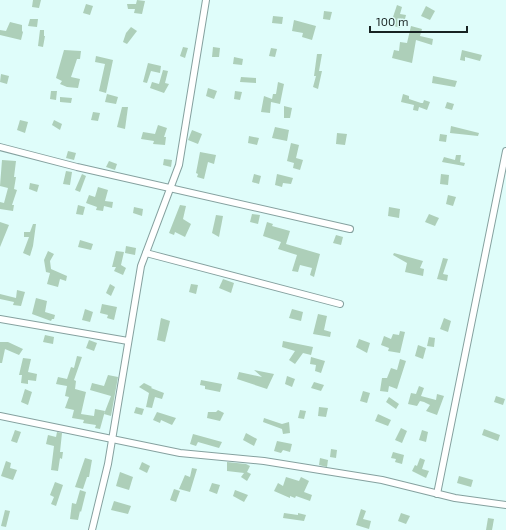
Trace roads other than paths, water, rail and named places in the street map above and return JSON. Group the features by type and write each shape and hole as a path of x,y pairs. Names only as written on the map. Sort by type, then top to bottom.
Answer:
{"street":[{"path":"92,530 112,439 141,266 178,165 206,0"},
{"path":"0,147 77,167 171,187 350,229"},
{"path":"438,494 506,151"},
{"path":"146,253 340,304"},
{"path":"0,319 128,341"},
{"path":"0,416 180,452 264,461 382,480 438,494 506,506"}]}
